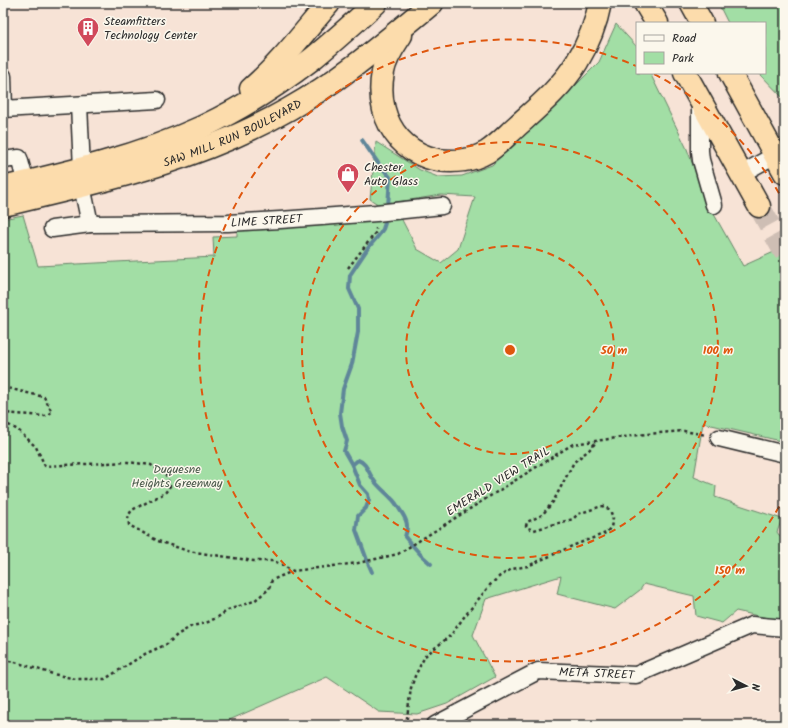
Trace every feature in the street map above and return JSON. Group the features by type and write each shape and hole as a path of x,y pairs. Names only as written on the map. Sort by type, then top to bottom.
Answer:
{"highway":[{"path":"203,127 242,98 261,81 329,3"},
{"name":"SAW MILL RUN BOULEVARD","path":"3,205 82,178 203,127 237,109 287,77 313,58 376,3"},
{"name":"SAW MILL RUN BOULEVARD","path":"3,188 26,183 133,172 238,136 314,94 338,78 432,3"},
{"path":"411,20 391,50 383,72 381,98 388,125 405,145 416,153 429,158 441,160 465,160 487,152 496,145 552,93 565,78 585,47 598,14 600,3"},
{"path":"645,3 656,22"},
{"path":"692,3 702,22"},
{"path":"686,74 759,206"},
{"path":"731,74 780,164"}],"street":[{"path":"3,76 4,109 157,100"},
{"path":"700,100 701,160 714,205"},
{"path":"79,105 82,178 90,224"},
{"path":"3,160 19,158 26,183"},
{"path":"741,174 780,164"},
{"name":"LIME STREET","path":"52,229 90,224 228,223 280,220 376,213 442,206"},
{"path":"718,438 785,454"},
{"name":"META STREET","path":"435,725 538,671 636,675 752,624 785,628"}],"path":[{"path":"348,268 376,232 376,213"},
{"path":"3,387 44,397 52,412 45,416 3,413"},
{"path":"3,422 18,430 36,447 45,466 128,462 151,466 166,475 170,486 165,493 132,510 128,516 129,525 158,541 188,551 254,561 274,561 293,571"},
{"name":"EMERALD VIEW TRAIL","path":"3,660 76,679 105,679 145,654 167,644 177,635 192,626 206,623 228,610 254,601 269,589 272,580 293,571 358,563 398,554 573,444 646,434 684,431 718,438"},
{"path":"406,725 411,688 425,656 451,635 464,616 500,576 512,569 528,566 572,546 606,533 611,527 613,518 610,510 604,506 599,506 578,514 573,519 544,528 534,530 526,526 527,522 542,515 553,502 574,462 589,450 597,440"}],"green space":[{"path":"718,3 785,3 785,100 760,74 766,74 766,22 728,22"},
{"name":"Duquesne Heights Greenway","path":"616,24 636,46 636,74 650,74 687,149 706,200 743,266 785,247 785,442 703,423 694,477 716,486 715,497 782,519 777,532 779,535 785,537 785,622 736,611 722,623 696,616 694,596 644,584 640,590 615,609 557,594 561,576 486,599 473,635 495,677 447,704 417,714 379,712 327,677 218,725 3,725 3,219 23,215 38,266 214,257 213,237 237,236 237,230 336,224 401,218 417,249 441,263 458,249 475,197 441,195 379,205 370,199 376,142 420,170 438,177 462,176 492,165 599,62"}],"waterway":[{"path":"362,140 390,177 388,206"},
{"path":"367,560 356,530 358,516 366,508 369,500 368,494 360,485 352,465 344,451 347,441 342,426 340,413 343,389 352,364 358,332 358,309 349,289 350,275 368,248 379,235 385,223"},
{"path":"352,465 358,460 361,461 375,482 395,502 406,520 407,529 405,537 411,544"},
{"path":"413,546 431,564"},
{"path":"368,563 372,572"}],"tunnel":[{"path":"759,206 785,253"}],"place":[{"name":"Steamfitters Technology Center","path":"88,48"},
{"name":"Chester Auto Glass","path":"348,194"}]}
